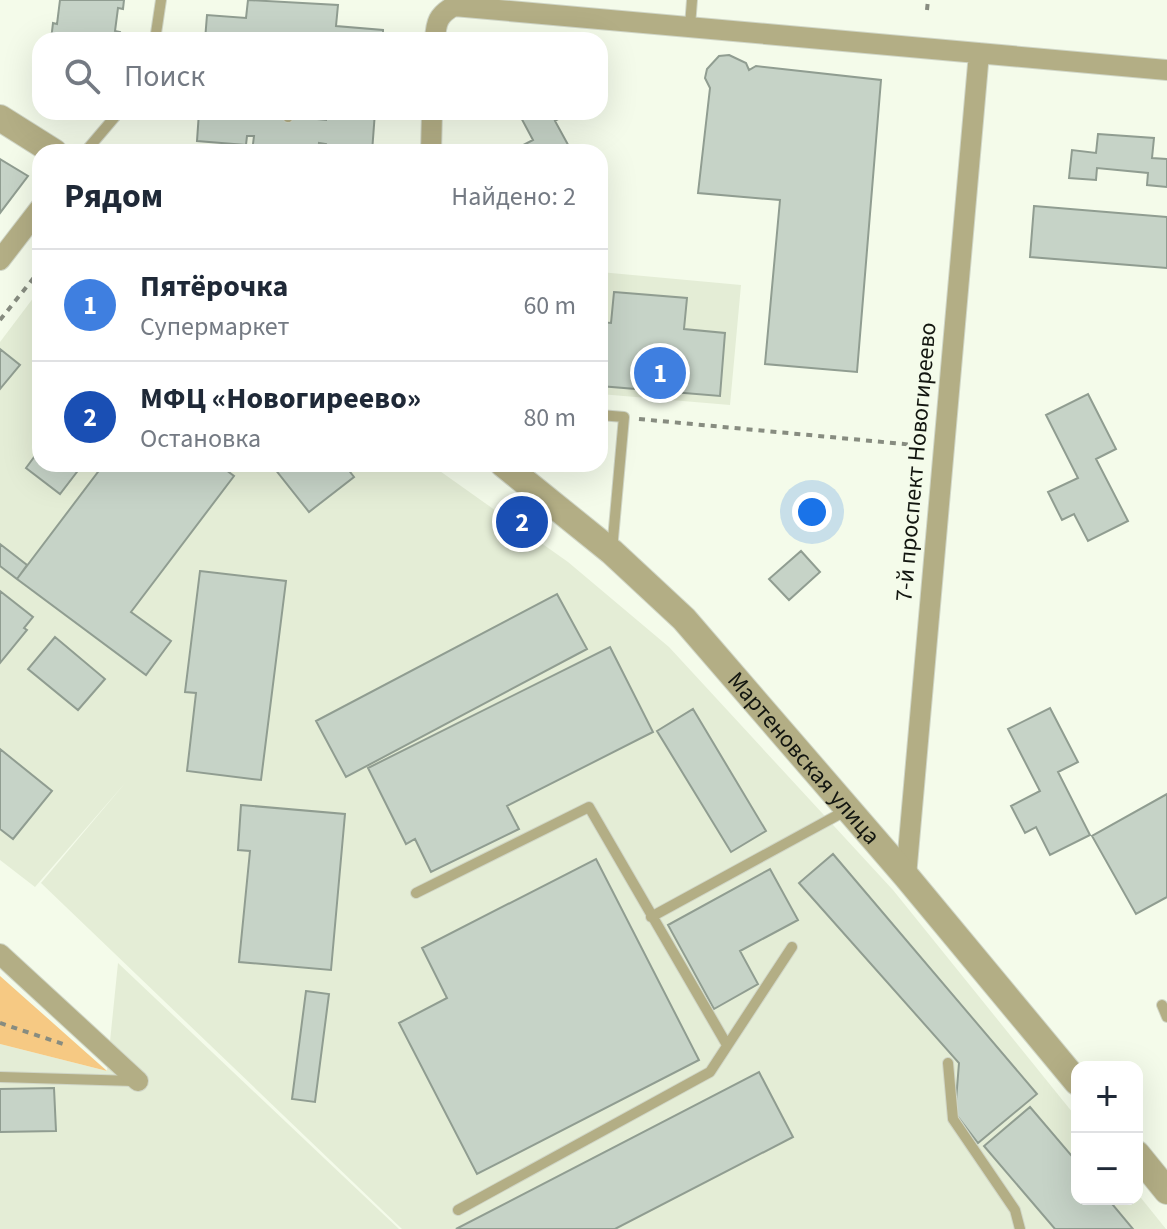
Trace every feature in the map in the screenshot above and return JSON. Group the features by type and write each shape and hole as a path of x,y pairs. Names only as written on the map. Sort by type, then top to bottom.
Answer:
{"street":[{"path":"435,32 436,23 442,13 454,6 1167,70"},
{"name":"7-й проспект Новогиреево","path":"906,876 979,53"},
{"path":"0,118 41,144"},
{"path":"431,144 432,120"},
{"path":"0,260 32,218"},
{"name":"Мартеновская улица","path":"513,472 612,552 684,619 906,876 1071,1075"},
{"path":"0,954 138,1081"},
{"path":"1143,1160 1165,1184"}],"lane":[{"path":"156,32 161,0"},
{"path":"690,26 692,0"},
{"path":"92,144 112,120"},
{"path":"608,416 624,417 612,552"},
{"path":"416,893 589,807 727,1045"},
{"path":"651,917 849,809"},
{"path":"458,1210 710,1072 792,947"},
{"path":"1162,1005 1167,1017"},
{"path":"948,1063 953,1119 1015,1210 1020,1229"},
{"path":"0,1077 138,1081"}],"path":[{"path":"927,10 928,0"},
{"path":"0,320 32,280"},
{"path":"624,417 943,448"},
{"path":"0,1023 77,1049 66,1039"}],"shaded area":[{"path":"608,273 741,285 730,405 608,395"},
{"path":"32,300 32,472 441,472 568,562 669,647 893,890 1071,1111 1071,1205 1143,1205 1143,1200 1166,1229 402,1229 41,883 126,782 35,887 0,860 0,342"},
{"path":"118,963 399,1229 0,1229 0,1044 107,1071"},
{"path":"0,976 107,1071 0,1044"}],"building":[{"path":"60,0 124,0 123,9 118,8 115,31 120,32 52,32 53,23 57,24"},
{"path":"248,0 338,5 336,26 383,32 206,32 207,15 246,18"},
{"path":"729,55 746,63 749,70 756,66 881,80 857,372 765,364 780,200 698,193 710,88 705,78 707,69 719,56"},
{"path":"198,120 374,120 373,144 253,144 254,136 247,136 246,144 197,141"},
{"path":"522,120 557,120 568,144 525,144 533,140"},
{"path":"1098,134 1154,138 1152,158 1167,159 1167,187 1147,185 1148,173 1097,168 1096,180 1069,178 1072,150 1096,153"},
{"path":"0,159 28,176 0,213"},
{"path":"1034,206 1167,217 1167,268 1030,257"},
{"path":"614,292 687,298 684,329 725,333 720,396 608,387 608,323 611,323"},
{"path":"0,349 20,365 0,389"},
{"path":"1088,394 1116,449 1096,459 1128,521 1088,541 1074,514 1062,520 1048,492 1078,478 1046,415"},
{"path":"32,460 32,472 77,472 60,494 26,468"},
{"path":"98,472 229,472 234,476 131,612 171,641 146,675 17,579"},
{"path":"277,472 350,472 354,477 309,512"},
{"path":"0,544 27,565 17,579 0,566"},
{"path":"801,551 820,572 789,600 769,579"},
{"path":"200,571 286,581 261,780 187,771 196,693 185,692"},
{"path":"0,591 33,617 24,628 27,630 0,663"},
{"path":"557,594 587,649 346,777 316,721"},
{"path":"55,637 105,679 78,710 28,669"},
{"path":"610,647 653,732 507,806 519,829 431,872 415,839 406,844 368,768"},
{"path":"1050,708 1078,762 1058,772 1090,835 1050,855 1036,827 1025,833 1011,806 1040,791 1008,729"},
{"path":"693,709 766,831 731,852 657,731"},
{"path":"0,749 52,791 13,839 0,829"},
{"path":"1167,794 1167,897 1136,914 1092,836"},
{"path":"241,805 345,814 331,970 239,962 250,851 238,850"},
{"path":"833,854 1037,1094 978,1143 955,1113 959,1063 799,883"},
{"path":"596,859 699,1060 477,1174 399,1023 447,998 422,948"},
{"path":"770,869 798,920 740,951 758,984 714,1009 668,925"},
{"path":"306,991 329,994 315,1102 292,1099"},
{"path":"759,1072 793,1137 615,1229 456,1229"},
{"path":"54,1088 56,1131 0,1132 0,1089"},
{"path":"1030,1107 1071,1155 1071,1205 1113,1205 1133,1229 1055,1229 984,1146"}],"place":[{"name":"Пятёрочка","path":"660,373"},
{"name":"МФЦ «Новогиреево»","path":"522,522"}]}
